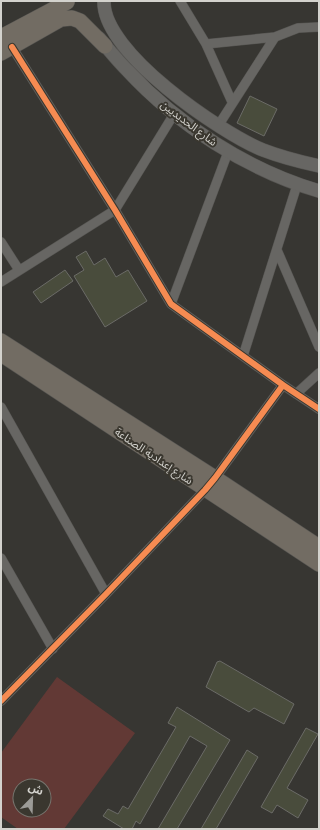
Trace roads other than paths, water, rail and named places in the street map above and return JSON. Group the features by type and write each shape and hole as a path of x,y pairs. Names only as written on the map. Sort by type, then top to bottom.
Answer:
{"main road":[{"path":"1,25 61,2"},
{"path":"5,46 61,2"},
{"path":"5,46 61,19 72,18 80,21 105,46"},
{"path":"1,331 30,352 52,380"},
{"path":"1,341 52,380"},
{"path":"1,354 52,380"},
{"path":"1,364 52,380"},
{"name":"شارع إعدادية الصناعة","path":"52,380 215,478 319,547"},
{"name":"شارع إعدادية الصناعة","path":"52,380 204,490 319,564"}],"street":[{"name":"شارع الحديديين","path":"104,1 108,17 115,33 135,60 186,104 218,126 263,150 319,166"},
{"path":"180,1 206,44 232,102"},
{"name":"شارع الحديديين","path":"61,2 105,46 127,71 174,114 228,152 256,167 298,185 319,191"},
{"path":"206,44 275,37 298,28 319,26"},
{"path":"218,126 275,37"},
{"path":"5,46 34,83 115,210 171,304 283,385 319,409"},
{"path":"1,282 115,210 174,114"},
{"path":"256,167 263,150"},
{"path":"171,304 228,152"},
{"path":"244,356 298,185"},
{"path":"1,242 19,270"},
{"path":"277,250 319,347"},
{"path":"296,394 319,373"},
{"path":"1,700 53,649 215,478 283,385"},
{"path":"1,407 106,594"},
{"path":"1,558 53,649"}]}
